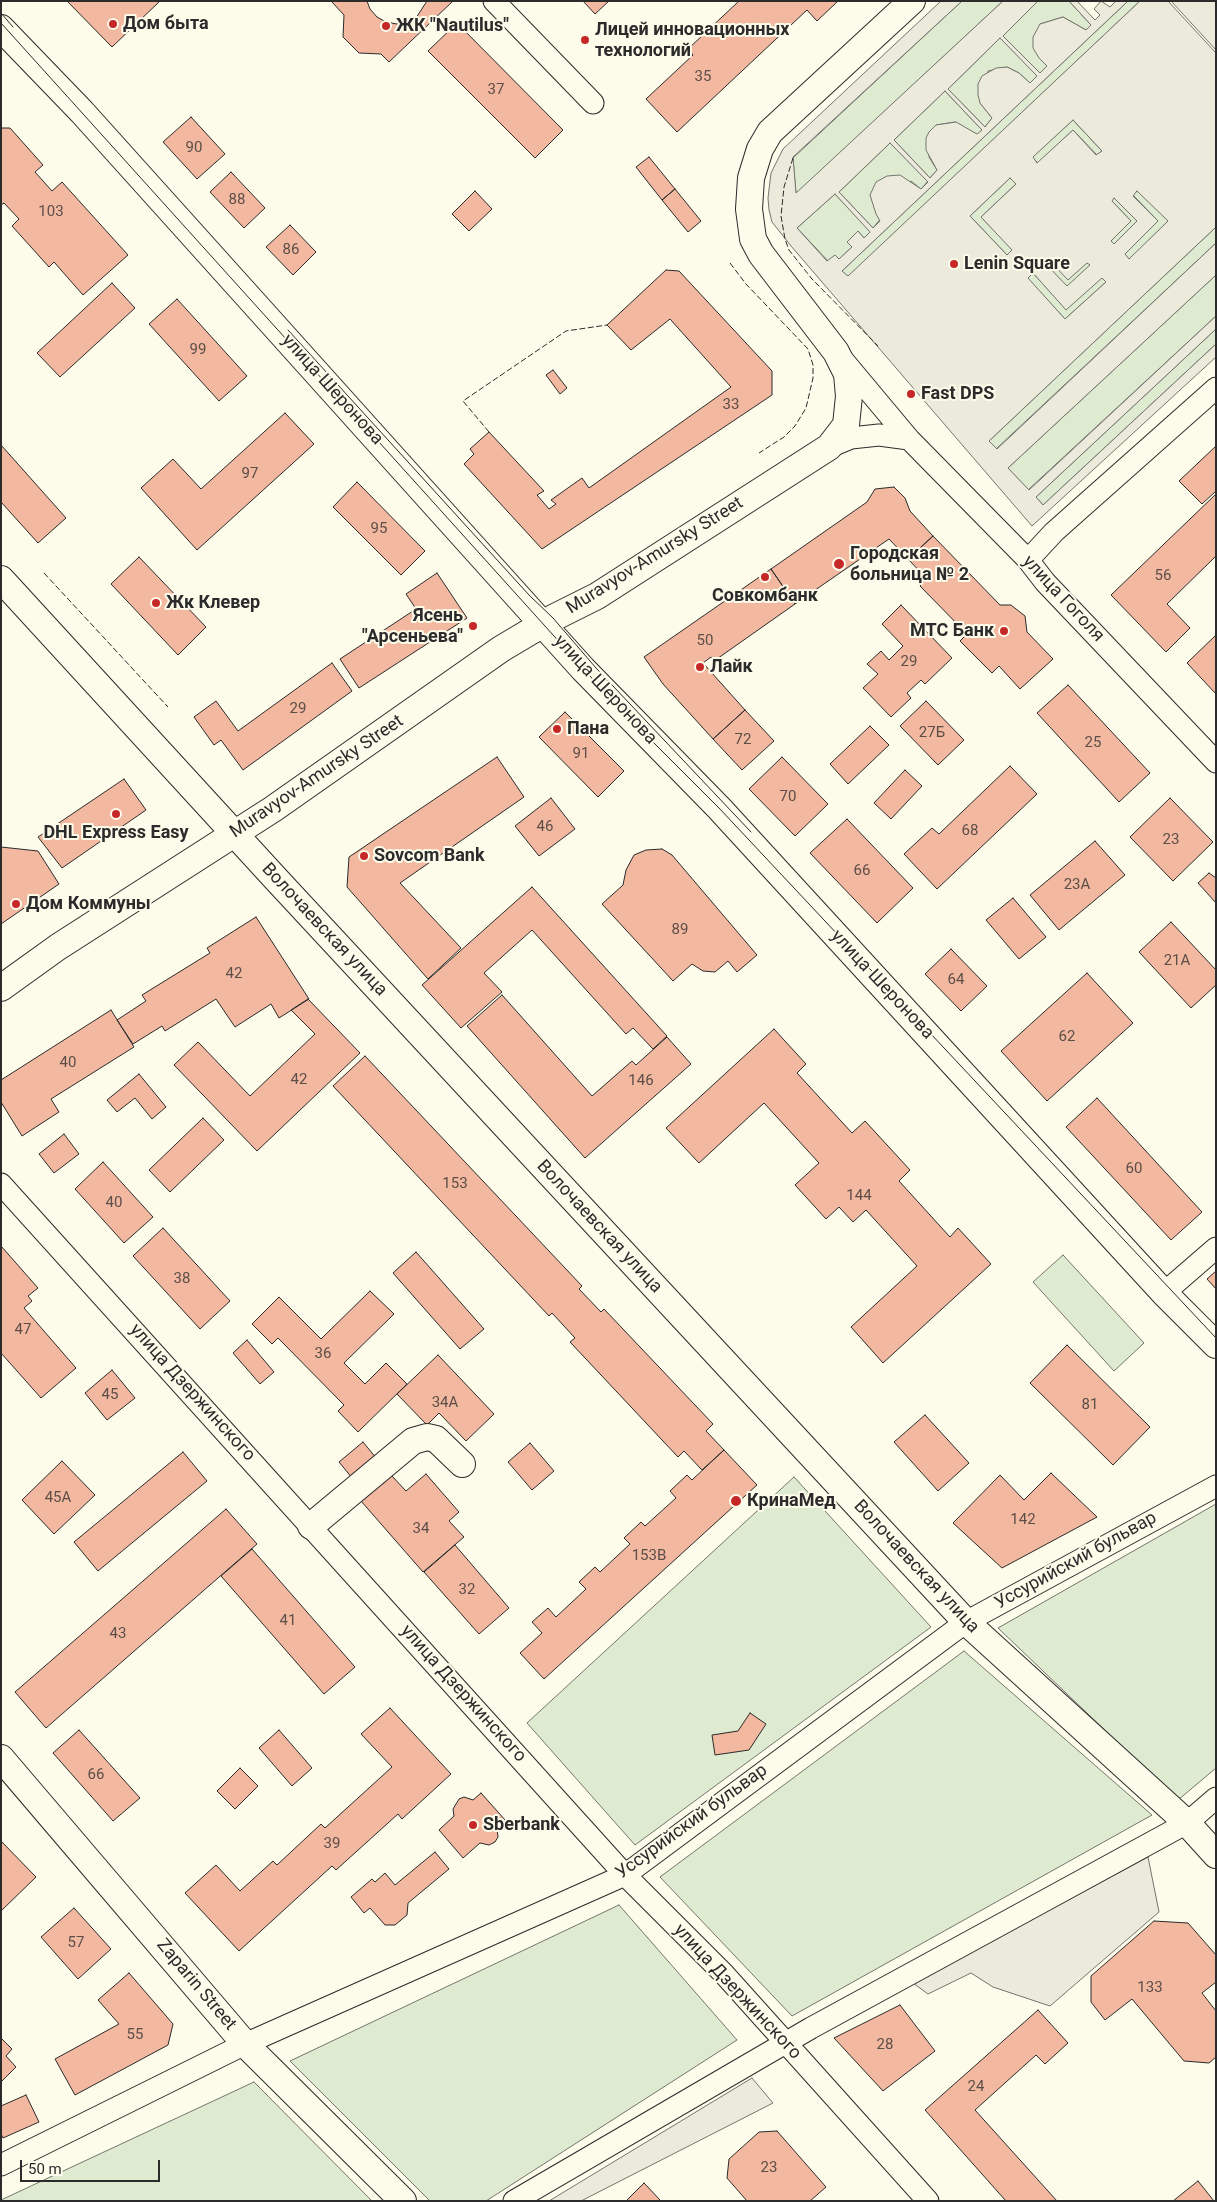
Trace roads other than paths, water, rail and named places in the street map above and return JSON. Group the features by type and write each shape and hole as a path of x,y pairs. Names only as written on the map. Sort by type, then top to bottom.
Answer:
{"main road":[{"name":"Muravyov-Amursky Street","path":"1,988 58,947 236,834 501,649 553,618 597,596 829,447 846,425 849,396 847,374 836,352 761,254 753,239 749,209 751,178 760,149 770,132 912,1"},
{"name":"улица Шеронова","path":"1,28 82,112 601,687 719,808 1164,1293 1216,1345"},
{"name":"Волочаевская улица","path":"1,579 966,1622 1186,1823 1216,1855"},
{"path":"311,1526 413,1441 427,1437 436,1439 462,1464"},
{"name":"Zaparin Street","path":"1,1758 245,2044 403,2201"}],"street":[{"path":"494,1 593,103"},
{"name":"улица Гоголя","path":"836,352 909,439 1028,560 1045,582 1082,618 1216,762"},
{"path":"1028,560 1054,532 1216,388"},
{"path":"829,447 851,438 879,435 909,439"},
{"name":"улица Дзержинского","path":"1,1184 625,1874 724,1974 928,2201"},
{"path":"1164,1293 1216,1248"},
{"name":"Уссурийский бульвар","path":"1,2165 245,2044 625,1874 966,1622 1216,1486"},
{"path":"514,2201 786,2044 1186,1823 1216,1798"}],"tram line":[{"path":"1,13 13,27"},
{"path":"1,23 618,707 719,808 1216,1338"},
{"path":"288,330 529,595 553,618 596,668 751,832"}],"place":[{"name":"Дом быта","path":"113,24"},
{"name":"ЖК \"Nautilus\"","path":"386,26"},
{"name":"Лицей инновационных технологий","path":"585,40"},
{"name":"Lenin Square","path":"954,264"},
{"name":"Fast DPS","path":"911,394"},
{"name":"Городская больница № 2","path":"839,564"},
{"name":"Совкомбанк","path":"765,577"},
{"name":"Жк Клевер","path":"156,603"},
{"name":"Ясень \"Арсеньева\"","path":"473,626"},
{"name":"МТС Банк","path":"1004,631"},
{"name":"Лайк","path":"700,667"},
{"name":"Пана","path":"557,729"},
{"name":"DHL Express Easy","path":"116,814"},
{"name":"Sovcom Bank","path":"364,856"},
{"name":"Дом Коммуны","path":"16,904"},
{"name":"КринаМед","path":"736,1501"},
{"name":"Sberbank","path":"473,1825"}]}
